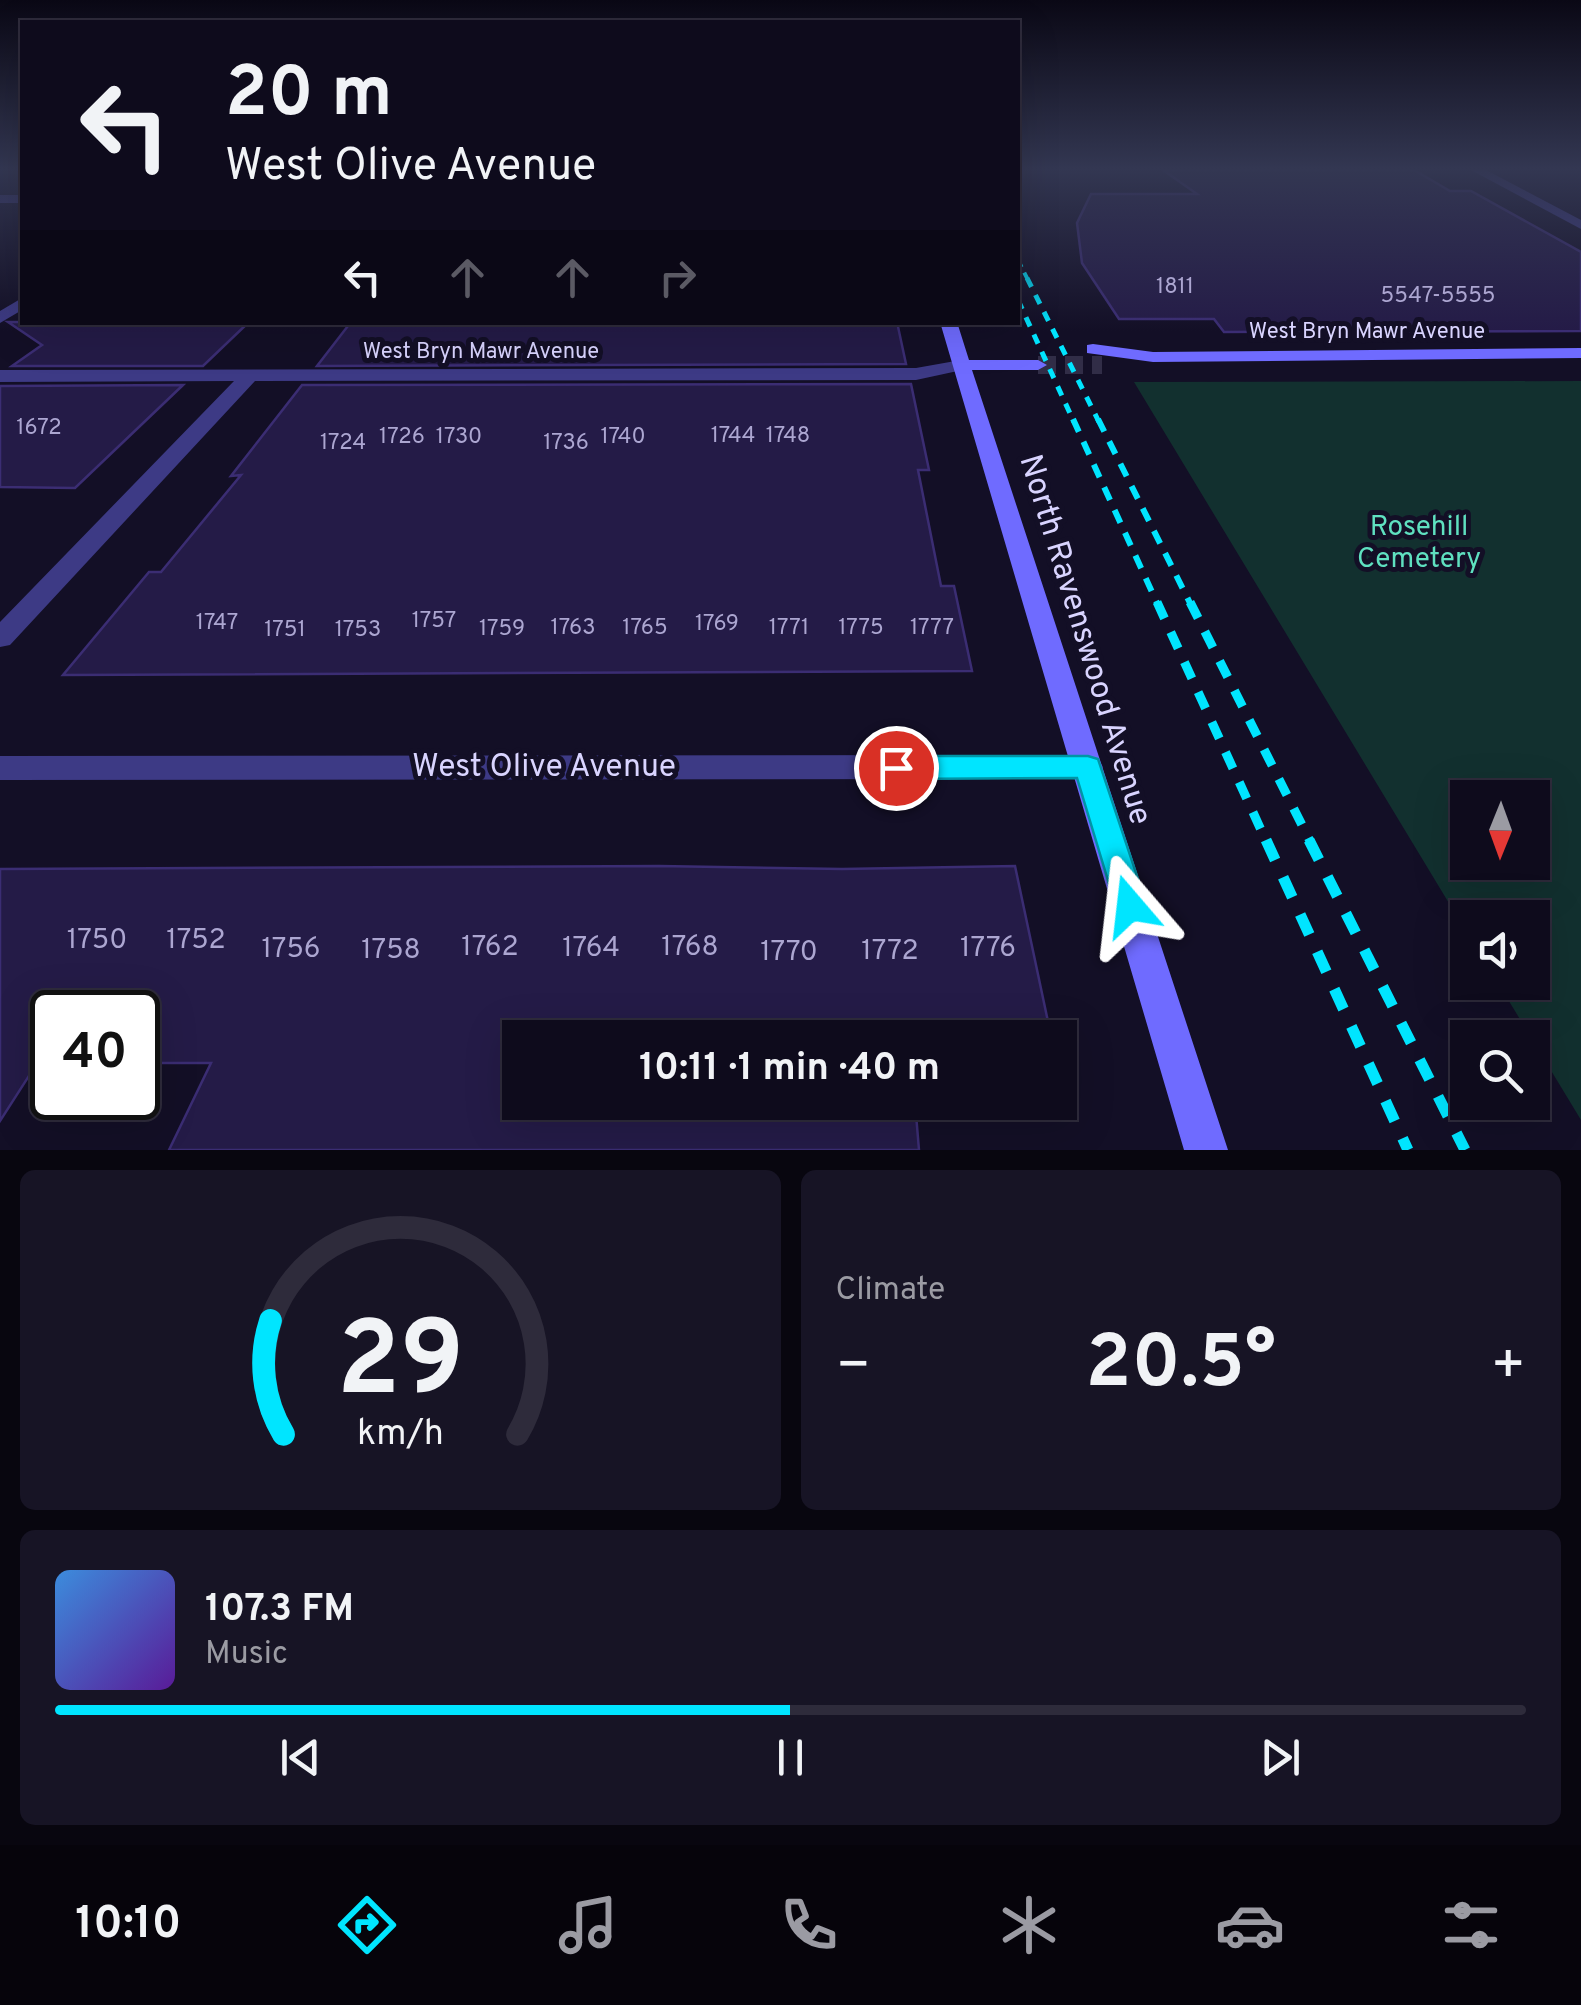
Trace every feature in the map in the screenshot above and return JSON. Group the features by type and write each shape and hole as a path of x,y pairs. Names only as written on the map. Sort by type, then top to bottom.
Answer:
{"street":[{"name":"North Ravenswood Avenue","path":"949,325 1206,1150"},
{"name":"West Bryn Mawr Avenue","path":"1098,357 1581,353"},
{"name":"West Bryn Mawr Avenue","path":"0,376 916,374 1034,357"},
{"path":"0,638 250,376"},
{"name":"West Olive Avenue","path":"0,768 1088,767"}],"green space":[{"name":"Rosehill Cemetery","path":"1581,381 1581,1120 1550,1069 1550,1020 1520,1020 1508,1000 1550,1000 1550,900 1450,900 1450,905 1134,382"}],"building":[{"path":"1077,224 1530,224 1581,252 1581,331 1224,332 1214,319 1119,319 1082,263"},
{"path":"8,322 246,325 203,366 12,366 42,345"},
{"path":"349,325 898,325 906,364 317,366"},
{"path":"911,384 929,470 918,470 941,586 954,586 972,671 63,675 149,572 161,572 241,475 231,476 302,385"},
{"path":"183,385 75,488 0,487 0,386"},
{"path":"1015,866 1048,1020 502,1020 502,1120 916,1120 919,1150 169,1150 211,1063 160,1063 160,990 30,990 30,1074 0,1121 0,869"}],"tunnel":[{"path":"1038,365 1102,365"}],"railway":[{"path":"1020,264 1099,422"},
{"path":"1020,304 1074,422"},
{"path":"1073,419 1158,605"},
{"path":"1098,419 1191,605"},
{"path":"1157,602 1267,843"},
{"path":"1190,602 1311,843"},
{"path":"1266,840 1408,1150"},
{"path":"1309,840 1465,1150"}],"route":[{"path":"896,768 1088,767 1130,906"}]}
